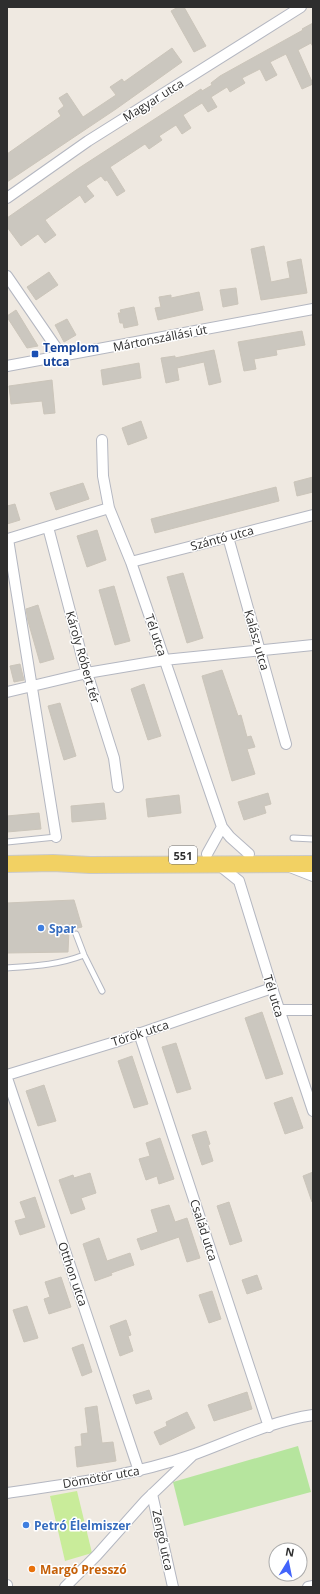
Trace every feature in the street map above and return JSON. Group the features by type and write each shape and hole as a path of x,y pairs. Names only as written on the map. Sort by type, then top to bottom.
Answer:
{"main road":[{"name":"551","path":"7,864 53,863 91,857 252,859 313,853"},
{"name":"551","path":"252,859 282,865 313,864"}],"street":[{"name":"Magyar utca","path":"7,198 88,141 301,7"},
{"path":"7,276 62,356"},
{"name":"Mártonszállási út","path":"7,366 313,310"},
{"name":"Tél utca","path":"102,440 103,476 109,508 132,562 164,660 222,827 252,859"},
{"path":"56,837 8,539 109,508"},
{"name":"Szántó utca","path":"132,562 313,515"},
{"name":"Károly Róbert tér","path":"48,527 87,673 114,758 118,787"},
{"name":"Kalász utca","path":"228,537 286,744"},
{"path":"7,692 87,673 164,660 313,645"},
{"path":"222,827 213,859 239,881 252,859"},
{"path":"282,865 313,876"},
{"name":"Tél utca","path":"239,881 278,1010 313,1111"},
{"name":"Török utca","path":"7,1075 139,1034 272,988"},
{"path":"278,1010 313,1010"},
{"name":"Család utca","path":"139,1034 269,1427"},
{"name":"Otthon utca","path":"7,1078 139,1471"},
{"name":"Dömötör utca","path":"7,1493 139,1471 194,1454 269,1427 313,1415"},
{"name":"Dömötör utca","path":"64,1587 97,1555 152,1494 194,1454"},
{"name":"Zengő utca","path":"152,1494 173,1587"},
{"path":"308,1587 313,1586"}],"lane":[{"path":"7,842 56,837"},
{"path":"293,838 313,839"},
{"path":"76,934 84,955 102,991"},
{"path":"7,968 67,962 84,955"}],"green space":[{"path":"298,1446 311,1492 184,1526 173,1482"},
{"path":"77,1491 92,1553 65,1561 50,1496"}],"building":[{"path":"178,7 184,7 206,46 194,52 171,11"},
{"path":"313,23 313,47 311,43 298,50 313,84 302,89 286,54 270,62 277,75 266,81 260,69 242,78 245,83 230,92 227,87 211,97 217,107 208,112 202,103 183,115 191,128 182,134 176,125 159,136 162,140 149,149 145,144 110,167 125,191 117,196 107,180 105,181 101,176 86,186 94,196 85,203 80,195 45,220 56,235 45,243 38,234 21,246 7,227 7,218 79,168 201,89 202,91 212,85 211,83 220,76"},
{"path":"172,48 182,62 116,109 7,182 7,154 61,116 58,111 64,106 59,98 67,93 83,117 116,95 110,87 122,79 124,82"},
{"path":"264,246 271,282 290,278 287,262 301,259 307,293 261,300 251,249"},
{"path":"49,272 58,285 36,300 27,287"},
{"path":"236,288 238,304 223,307 220,290"},
{"path":"199,292 203,310 158,320 155,308 161,307 159,297 171,295 171,298"},
{"path":"134,307 138,325 124,328 123,323 120,323 118,313 121,313 120,310"},
{"path":"16,310 38,346 27,348 7,317"},
{"path":"67,319 76,335 64,342 55,325"},
{"path":"302,331 305,345 276,350 277,355 254,359 256,369 244,371 238,342"},
{"path":"214,350 221,382 209,385 204,362 177,368 179,380 166,383 161,358 175,356 175,358"},
{"path":"139,363 141,378 103,385 101,370"},
{"path":"52,380 55,413 44,414 42,401 11,404 9,386"},
{"path":"141,421 147,438 128,445 122,428"},
{"path":"313,477 313,492 297,496 294,482"},
{"path":"83,483 89,499 56,510 50,493"},
{"path":"276,487 279,501 155,533 151,519"},
{"path":"15,504 20,520 7,524 7,506"},
{"path":"97,530 106,560 87,567 77,536"},
{"path":"183,573 203,638 187,643 167,577"},
{"path":"114,586 130,641 115,645 99,590"},
{"path":"38,605 54,659 40,663 26,609"},
{"path":"20,664 24,680 14,682 10,666"},
{"path":"222,670 238,716 241,715 247,737 251,736 255,747 247,749 255,774 232,781 202,676"},
{"path":"144,684 161,736 148,740 131,689"},
{"path":"60,703 76,756 64,760 48,706"},
{"path":"268,793 271,804 264,806 266,813 244,820 238,802"},
{"path":"179,795 181,813 148,817 146,799"},
{"path":"104,803 106,819 72,822 71,806"},
{"path":"39,813 41,829 7,832 7,816"},
{"name":"Spar","path":"74,900 82,927 69,930 68,952 7,953 7,903"},
{"path":"262,1012 283,1074 266,1079 245,1018"},
{"path":"176,1043 191,1089 177,1093 162,1047"},
{"path":"132,1056 148,1104 134,1108 118,1061"},
{"path":"44,1085 56,1121 38,1126 26,1091"},
{"path":"292,1097 303,1128 285,1134 274,1103"},
{"path":"206,1131 210,1144 208,1145 213,1161 202,1165 192,1135"},
{"path":"160,1138 174,1179 159,1184 157,1176 146,1180 139,1159 150,1156 146,1143"},
{"path":"313,1172 313,1202 312,1202 303,1176"},
{"path":"90,1173 96,1193 81,1198 85,1209 71,1214 59,1180 73,1175 74,1178"},
{"path":"35,1197 45,1227 20,1235 15,1221 26,1218 20,1202"},
{"path":"229,1202 242,1241 230,1245 217,1206"},
{"path":"169,1205 175,1222 187,1218 200,1258 187,1262 179,1237 141,1250 137,1239 158,1232 151,1210"},
{"path":"99,1238 107,1261 130,1253 134,1265 111,1273 112,1275 95,1281 83,1244"},
{"path":"257,1275 262,1289 247,1294 242,1280"},
{"path":"61,1277 71,1307 49,1314 44,1299 50,1297 45,1282"},
{"path":"212,1291 221,1319 209,1323 199,1295"},
{"path":"27,1306 38,1338 24,1342 13,1310"},
{"path":"126,1320 131,1335 128,1336 133,1351 120,1356 110,1326"},
{"path":"83,1344 92,1372 82,1376 72,1348"},
{"path":"149,1390 152,1399 136,1404 133,1395"},
{"path":"247,1392 252,1409 214,1421 208,1405"},
{"path":"97,1406 102,1443 113,1442 116,1461 77,1467 75,1447 82,1446 81,1434 88,1433 85,1408"},
{"path":"187,1412 195,1428 160,1445 154,1432 167,1426 166,1422"}],"place":[{"name":"Templom utca","path":"35,354"},
{"name":"Spar","path":"41,928"},
{"name":"Petró Élelmiszer","path":"26,1525"},
{"name":"Margó Presszó","path":"32,1569"}]}
